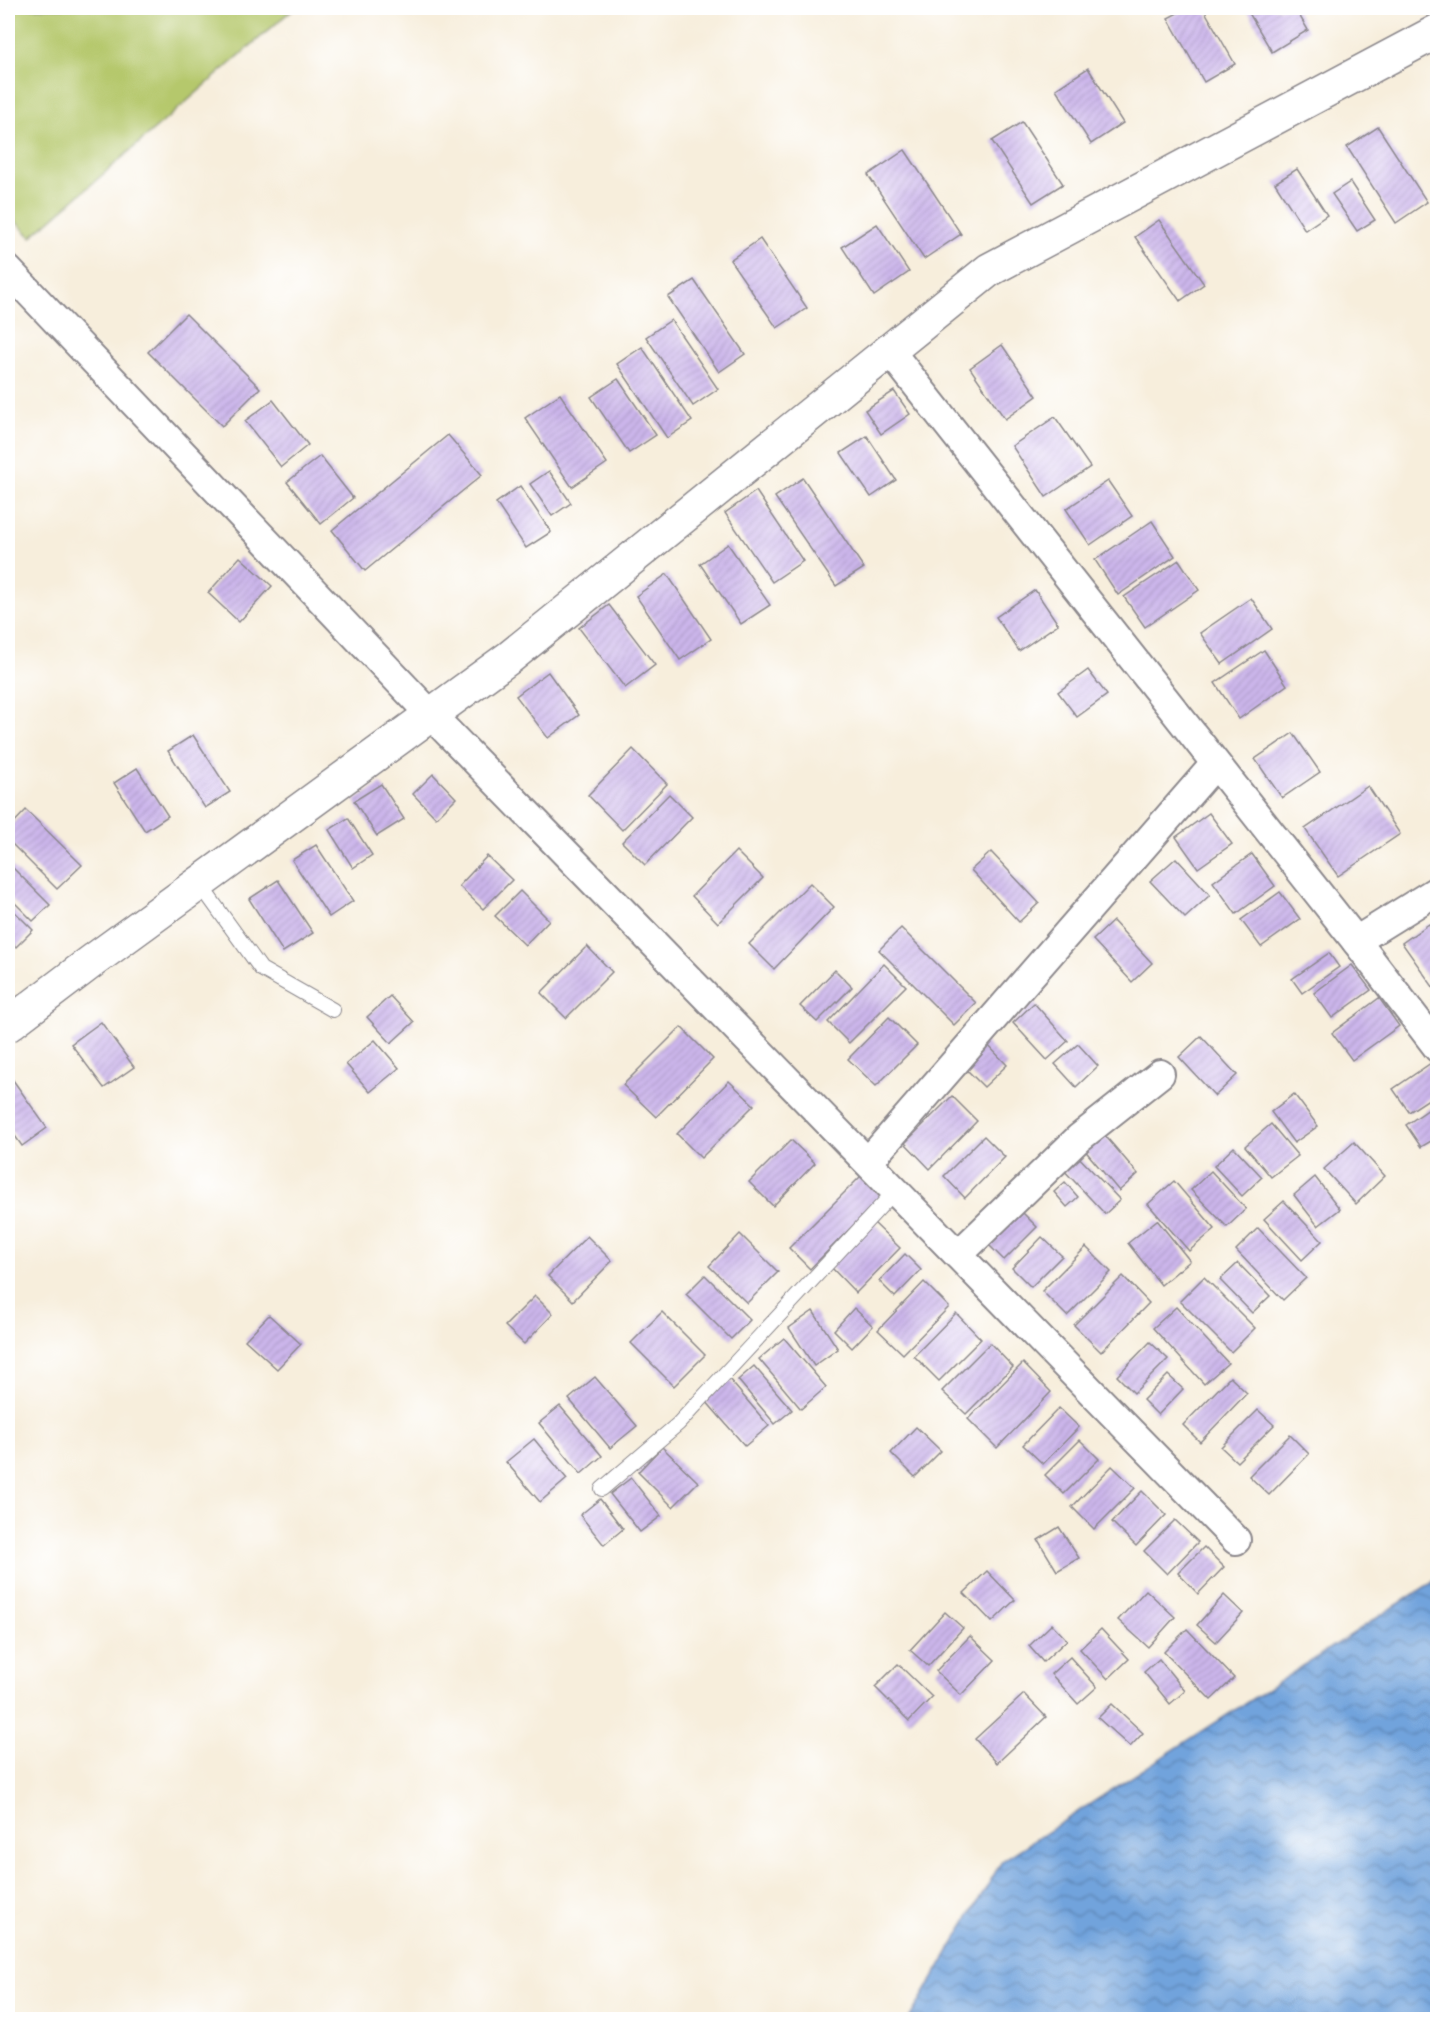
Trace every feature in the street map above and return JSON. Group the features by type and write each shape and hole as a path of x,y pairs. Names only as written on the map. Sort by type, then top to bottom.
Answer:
{"street":[{"path":"8,1025 510,657 989,270 1437,31"},
{"path":"8,270 431,715 1236,1540"},
{"path":"889,351 1356,941 1437,1048"},
{"path":"868,1162 1215,764"},
{"path":"1356,941 1437,890"},
{"path":"958,1255 1079,1138 1160,1074"}],"lane":[{"path":"199,883 261,969 333,1010"},
{"path":"602,1489 678,1424 896,1191"}],"green space":[{"path":"8,8 294,8 31,237 8,214"}],"water":[{"path":"1437,1579 1437,2019 909,2019 1002,1861"}],"building":[{"path":"1187,8 1203,8 1235,64 1204,82 1168,18"},
{"path":"1246,8 1295,8 1308,30 1272,52"},
{"path":"1088,68 1123,123 1091,144 1056,89"},
{"path":"1022,122 1063,184 1033,203 992,141"},
{"path":"1378,127 1427,202 1396,223 1347,147"},
{"path":"905,150 961,234 924,259 868,175"},
{"path":"1297,169 1327,215 1305,230 1275,183"},
{"path":"1350,182 1375,220 1357,231 1332,194"},
{"path":"1159,220 1204,284 1180,301 1135,237"},
{"path":"877,224 909,272 874,296 842,247"},
{"path":"760,239 807,308 777,328 730,260"},
{"path":"694,280 745,354 719,372 668,297"},
{"path":"186,314 260,388 222,426 148,352"},
{"path":"671,320 718,389 693,406 646,337"},
{"path":"1002,345 1037,396 1005,419 970,368"},
{"path":"642,347 692,421 667,438 617,364"},
{"path":"618,379 656,435 629,453 591,397"},
{"path":"894,391 910,414 881,434 865,410"},
{"path":"560,394 607,463 572,487 525,418"},
{"path":"273,400 308,445 281,467 245,421"},
{"path":"1055,417 1090,467 1046,497 1012,446"},
{"path":"448,435 482,475 365,571 332,530"},
{"path":"867,436 896,480 871,497 841,453"},
{"path":"320,456 353,498 321,524 287,482"},
{"path":"549,471 571,503 552,516 530,484"},
{"path":"803,478 864,568 836,586 775,497"},
{"path":"1108,481 1132,516 1090,545 1066,509"},
{"path":"520,486 551,532 526,548 496,503"},
{"path":"756,491 803,561 772,582 725,513"},
{"path":"1152,521 1175,556 1118,595 1095,560"},
{"path":"728,544 770,605 741,624 700,564"},
{"path":"240,557 272,586 239,622 208,593"},
{"path":"1179,560 1199,590 1145,627 1124,597"},
{"path":"667,574 711,639 680,660 636,596"},
{"path":"1035,590 1058,624 1019,651 996,617"},
{"path":"1251,598 1272,629 1222,664 1200,633"},
{"path":"609,605 655,665 625,688 579,628"},
{"path":"1264,650 1287,685 1239,719 1215,683"},
{"path":"1088,670 1107,695 1077,717 1058,692"},
{"path":"548,672 579,715 548,738 516,696"},
{"path":"1293,733 1320,772 1282,798 1255,759"},
{"path":"193,735 230,792 205,808 168,751"},
{"path":"633,749 667,784 622,830 588,795"},
{"path":"137,768 168,816 145,831 114,783"},
{"path":"433,774 456,798 436,818 413,794"},
{"path":"381,784 404,819 377,836 354,801"},
{"path":"1368,786 1400,834 1338,876 1305,829"},
{"path":"669,794 692,817 645,865 622,842"},
{"path":"26,810 82,865 57,889 8,840 8,829"},
{"path":"1209,813 1232,844 1198,868 1176,837"},
{"path":"348,818 372,855 353,868 329,830"},
{"path":"316,845 353,901 329,917 292,860"},
{"path":"736,851 763,878 718,923 692,896"},
{"path":"991,852 1039,903 1019,922 971,870"},
{"path":"1252,854 1275,886 1236,914 1213,882"},
{"path":"487,856 512,880 483,909 459,886"},
{"path":"1176,858 1210,895 1185,918 1150,881"},
{"path":"8,863 50,905 33,921 8,896"},
{"path":"278,880 313,933 283,952 249,899"},
{"path":"810,883 834,907 774,969 749,944"},
{"path":"520,891 549,920 525,945 495,916"},
{"path":"1280,892 1300,919 1261,947 1241,920"},
{"path":"8,905 33,930 16,947 8,939"},
{"path":"1113,921 1152,963 1132,982 1093,940"},
{"path":"1429,924 1438,936 1438,994 1402,943"},
{"path":"901,928 976,1003 954,1025 879,950"},
{"path":"587,946 612,972 566,1018 541,993"},
{"path":"1329,953 1339,967 1302,993 1292,979"},
{"path":"884,964 906,986 849,1043 828,1022"},
{"path":"1352,965 1371,990 1332,1018 1314,993"},
{"path":"835,970 852,987 817,1022 800,1006"},
{"path":"390,996 414,1022 391,1043 367,1017"},
{"path":"1379,998 1399,1026 1352,1060 1332,1033"},
{"path":"1034,1003 1068,1041 1047,1060 1013,1023"},
{"path":"889,1017 917,1045 876,1086 848,1059"},
{"path":"101,1022 134,1067 104,1088 71,1044"},
{"path":"681,1027 713,1059 656,1117 623,1085"},
{"path":"1201,1036 1237,1075 1215,1096 1179,1057"},
{"path":"375,1040 399,1068 370,1092 346,1064"},
{"path":"984,1041 1007,1065 984,1087 961,1064"},
{"path":"1078,1044 1098,1066 1076,1087 1055,1064"},
{"path":"1434,1061 1438,1065 1438,1093 1409,1112 1393,1089"},
{"path":"8,1073 47,1128 22,1146 8,1126"},
{"path":"729,1081 754,1105 701,1158 677,1134"},
{"path":"1294,1094 1318,1126 1294,1143 1271,1112"},
{"path":"952,1096 977,1121 930,1169 905,1143"},
{"path":"1438,1103 1438,1137 1421,1147 1406,1125"},
{"path":"1271,1124 1298,1156 1271,1177 1245,1146"},
{"path":"1102,1132 1138,1174 1119,1191 1083,1148"},
{"path":"984,1136 1005,1157 965,1198 944,1176"},
{"path":"791,1140 815,1163 773,1206 749,1182"},
{"path":"1354,1142 1385,1176 1356,1204 1324,1169"},
{"path":"1234,1147 1262,1177 1242,1196 1214,1166"},
{"path":"1074,1152 1120,1200 1105,1214 1060,1166"},
{"path":"1211,1171 1246,1209 1227,1227 1191,1190"},
{"path":"861,1176 882,1196 810,1269 789,1248"},
{"path":"1315,1177 1340,1209 1318,1226 1294,1195"},
{"path":"1174,1181 1215,1229 1189,1251 1148,1204"},
{"path":"1065,1182 1078,1197 1067,1207 1054,1192"},
{"path":"1284,1201 1322,1241 1302,1260 1264,1219"},
{"path":"1016,1206 1037,1227 1004,1260 983,1239"},
{"path":"1157,1220 1190,1261 1161,1285 1128,1243"},
{"path":"873,1222 900,1248 856,1293 830,1266"},
{"path":"1258,1228 1306,1278 1283,1300 1236,1250"},
{"path":"740,1234 778,1272 747,1303 709,1266"},
{"path":"587,1236 612,1261 573,1301 548,1276"},
{"path":"1042,1237 1062,1256 1031,1287 1012,1268"},
{"path":"1086,1247 1111,1272 1067,1316 1042,1291"},
{"path":"905,1254 921,1270 895,1297 879,1281"},
{"path":"1238,1263 1270,1296 1252,1313 1220,1280"},
{"path":"705,1275 750,1320 731,1339 686,1294"},
{"path":"1123,1276 1149,1303 1101,1352 1074,1325"},
{"path":"1204,1277 1255,1328 1231,1352 1180,1301"},
{"path":"924,1282 949,1307 903,1354 878,1330"},
{"path":"535,1296 553,1314 524,1344 505,1326"},
{"path":"1176,1307 1228,1363 1204,1384 1153,1328"},
{"path":"854,1308 873,1326 852,1348 834,1330"},
{"path":"813,1311 838,1349 814,1366 789,1328"},
{"path":"662,1312 705,1355 674,1386 631,1343"},
{"path":"956,1313 981,1339 939,1381 914,1356"},
{"path":"269,1315 301,1344 277,1369 245,1340"},
{"path":"784,1338 826,1387 801,1409 759,1359"},
{"path":"1150,1342 1168,1359 1134,1393 1117,1376"},
{"path":"990,1343 1013,1367 966,1414 942,1391"},
{"path":"1023,1363 1051,1392 997,1448 968,1419"},
{"path":"754,1366 792,1410 775,1424 738,1380"},
{"path":"1168,1375 1183,1389 1158,1415 1143,1400"},
{"path":"595,1377 637,1426 610,1448 569,1399"},
{"path":"1230,1377 1247,1393 1200,1442 1183,1425"},
{"path":"729,1379 769,1426 745,1446 705,1400"},
{"path":"560,1406 602,1456 581,1474 539,1423"},
{"path":"1059,1408 1079,1427 1043,1464 1023,1445"},
{"path":"1258,1410 1274,1425 1237,1462 1221,1447"},
{"path":"916,1427 941,1451 915,1477 891,1453"},
{"path":"1290,1435 1309,1454 1269,1495 1249,1476"},
{"path":"534,1439 567,1479 540,1502 506,1462"},
{"path":"1080,1440 1099,1459 1064,1494 1045,1475"},
{"path":"662,1447 698,1482 673,1507 638,1472"},
{"path":"1112,1466 1135,1488 1094,1529 1072,1507"},
{"path":"631,1478 661,1516 640,1532 610,1494"},
{"path":"1142,1491 1166,1515 1136,1546 1112,1522"},
{"path":"600,1499 623,1529 604,1545 580,1515"},
{"path":"1175,1520 1198,1542 1167,1574 1144,1551"},
{"path":"1059,1527 1079,1558 1057,1571 1038,1540"},
{"path":"1204,1547 1224,1567 1198,1594 1178,1573"},
{"path":"987,1571 1015,1600 992,1622 964,1593"},
{"path":"1146,1590 1175,1617 1148,1647 1118,1620"},
{"path":"1224,1595 1243,1613 1216,1642 1197,1625"},
{"path":"945,1612 963,1628 928,1666 910,1650"},
{"path":"1052,1624 1067,1640 1043,1662 1029,1646"},
{"path":"1101,1629 1129,1659 1108,1679 1080,1649"},
{"path":"1187,1629 1234,1678 1211,1700 1164,1652"},
{"path":"970,1636 995,1660 961,1695 936,1671"},
{"path":"1070,1657 1097,1687 1078,1704 1051,1674"},
{"path":"1159,1659 1185,1691 1170,1704 1144,1672"},
{"path":"898,1664 932,1697 909,1721 875,1687"},
{"path":"1024,1694 1046,1717 997,1763 975,1739"},
{"path":"1112,1704 1143,1733 1130,1747 1098,1718"}]}
